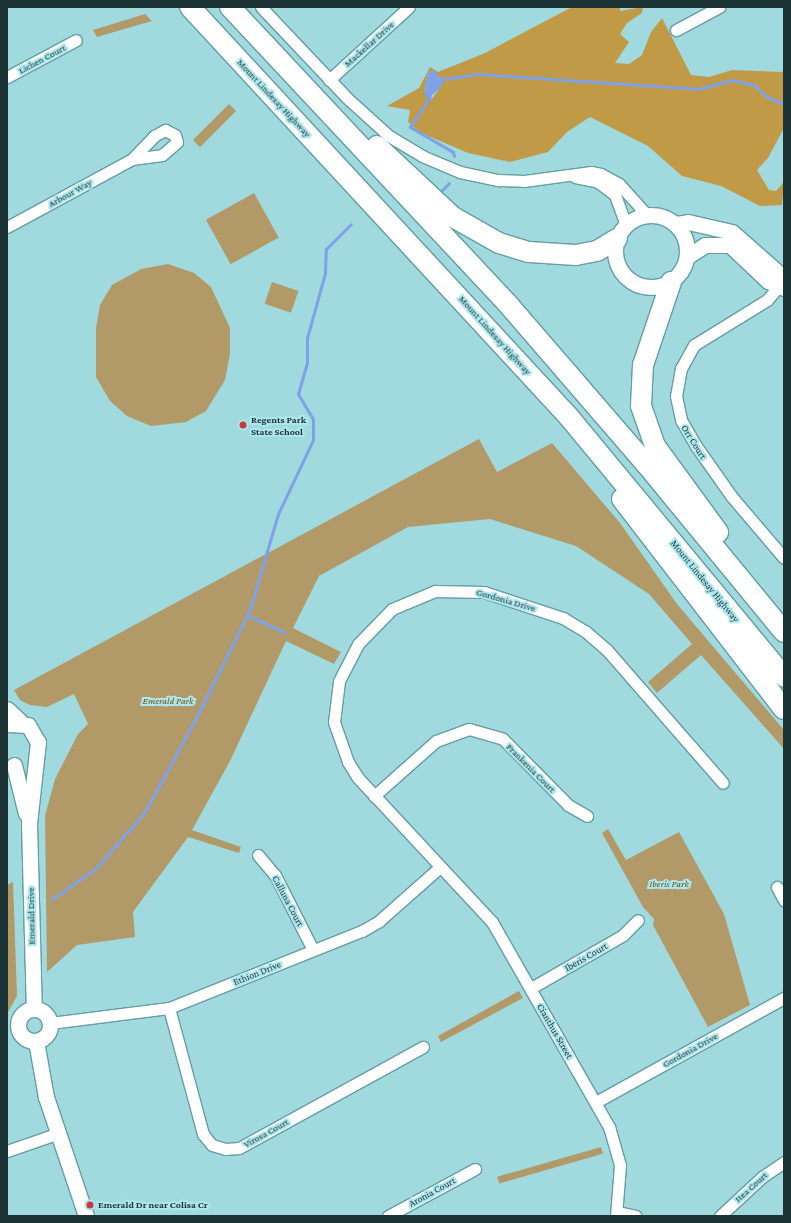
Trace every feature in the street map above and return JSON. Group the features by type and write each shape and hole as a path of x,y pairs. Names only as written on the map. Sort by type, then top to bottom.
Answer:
{"highway":[{"name":"Mount Lindesay Highway","path":"190,7 569,418 784,677"},
{"path":"230,7 560,363 781,628"},
{"path":"335,119 360,130 453,217 499,243 529,252 576,255 597,251 621,232"},
{"path":"670,282 642,373 640,395 646,426 660,454 763,592 781,628"},
{"path":"569,418 582,444 668,562 784,709"}],"street":[{"path":"261,7 329,80 394,139 440,165 499,180 573,177 591,172 611,178 647,215 667,218 676,224 686,238 688,256 685,266 670,282 647,287 625,276 616,258 621,232 620,203 607,188 573,177"},
{"name":"Mackellar Drive","path":"329,80 409,7"},
{"path":"676,30 719,7"},
{"name":"Lichen Court","path":"7,77 76,40"},
{"name":"Arbour Way","path":"7,227 132,159"},
{"path":"621,232 647,215"},
{"path":"676,224 688,222 732,232 783,283"},
{"path":"688,256 705,245 730,245 783,283"},
{"name":"Orr Court","path":"783,283 768,300 694,345 681,368 676,396 681,420 696,446 732,497 784,558"},
{"name":"Gordonia Drive","path":"440,867 374,796 348,762 334,722 335,702 348,659 392,609 434,591 460,589 484,592 563,618 585,631 607,650 722,783"},
{"name":"Emerald Drive","path":"7,709 14,723 37,735 38,749 29,823 34,1009"},
{"name":"Frankenia Court","path":"374,796 436,741 469,729 502,739 568,805 587,816"},
{"name":"Emerald Drive","path":"29,823 10,764 26,763 38,749"},
{"name":"Calluna Court","path":"258,855 275,875 313,950"},
{"name":"Ethion Drive","path":"50,1023 170,1008 313,950 379,921 440,867"},
{"name":"Cianthus Street","path":"440,867 492,922 596,1102 618,1150 620,1182 617,1214"},
{"path":"778,887 784,900"},
{"name":"Iberis Court","path":"531,988 624,935 638,920"},
{"name":"Gordonia Drive","path":"596,1102 784,998"},
{"name":"Virosa Court","path":"170,1008 203,1134 212,1145 225,1149 239,1148 423,1047"},
{"path":"34,1009 46,1015 50,1023 48,1033 36,1041 22,1036 18,1026 24,1012 34,1009"},
{"path":"36,1041 56,1134 86,1216"},
{"path":"7,1151 56,1134"},
{"name":"Itea Court","path":"720,1216 762,1177 784,1162"},
{"name":"Aronia Court","path":"388,1216 475,1169"},
{"path":"617,1214 636,1216"}],"green space":[{"path":"145,14 152,21 97,37 93,30"},
{"path":"229,104 236,111 200,147 193,140"},
{"path":"254,193 279,238 231,264 206,220"},
{"path":"168,264 194,273 211,287 230,328 230,354 225,380 206,411 186,422 151,426 127,416 110,401 96,377 96,328 100,305 112,285 141,269"},
{"path":"272,282 298,291 291,313 265,304"},
{"name":"Emerald Park","path":"479,439 497,472 552,443 620,523 677,604 784,730 784,749 701,655 657,693 648,682 692,644 649,594 576,546 490,519 408,527 319,576 293,628 341,652 334,664 286,641 230,761 192,830 241,847 239,853 188,837 133,912 135,937 77,945 47,972 45,816 55,779 78,734 88,724 74,694 47,707 30,705 20,700 14,690"},
{"name":"Iberis Park","path":"608,829 626,860 679,832 724,914 750,1005 708,1027 653,925 654,919 643,907 602,833"},
{"path":"13,882 17,996 7,1014 7,885"},
{"path":"519,991 523,998 441,1042 438,1036"},
{"path":"601,1147 603,1154 499,1183 497,1177"}],"shaded area":[{"path":"572,7 620,7 620,11 643,7 642,13 627,23 620,34 629,42 615,63 629,64 642,55 651,32 662,18 691,75 709,77 732,70 784,72 784,128 768,158 757,170 769,190 776,191 784,182 782,205 760,206 721,186 682,176 648,146 590,117 567,132 548,152 510,162 468,153 419,132 408,122 410,110 387,106 419,88 430,67 438,72 485,53","holes":["433,70 438,90 431,100 424,92 428,73"]}],"water":[{"path":"433,70 442,79 442,86 427,100 424,92 428,73"}],"waterway":[{"path":"439,80 478,74 698,89 732,80 754,85 767,97 784,104"},
{"path":"430,97 410,127 453,152 454,156"},
{"path":"439,193 449,183"},
{"path":"51,900 96,868 144,813 196,718 250,609 278,514 313,440 313,419 298,394 307,362 307,338 325,273 326,249 351,224"},
{"path":"247,615 284,632"}],"place":[{"name":"Regents Park State School","path":"243,425"},
{"name":"Emerald Dr near Colisa Cr","path":"90,1205"}]}
